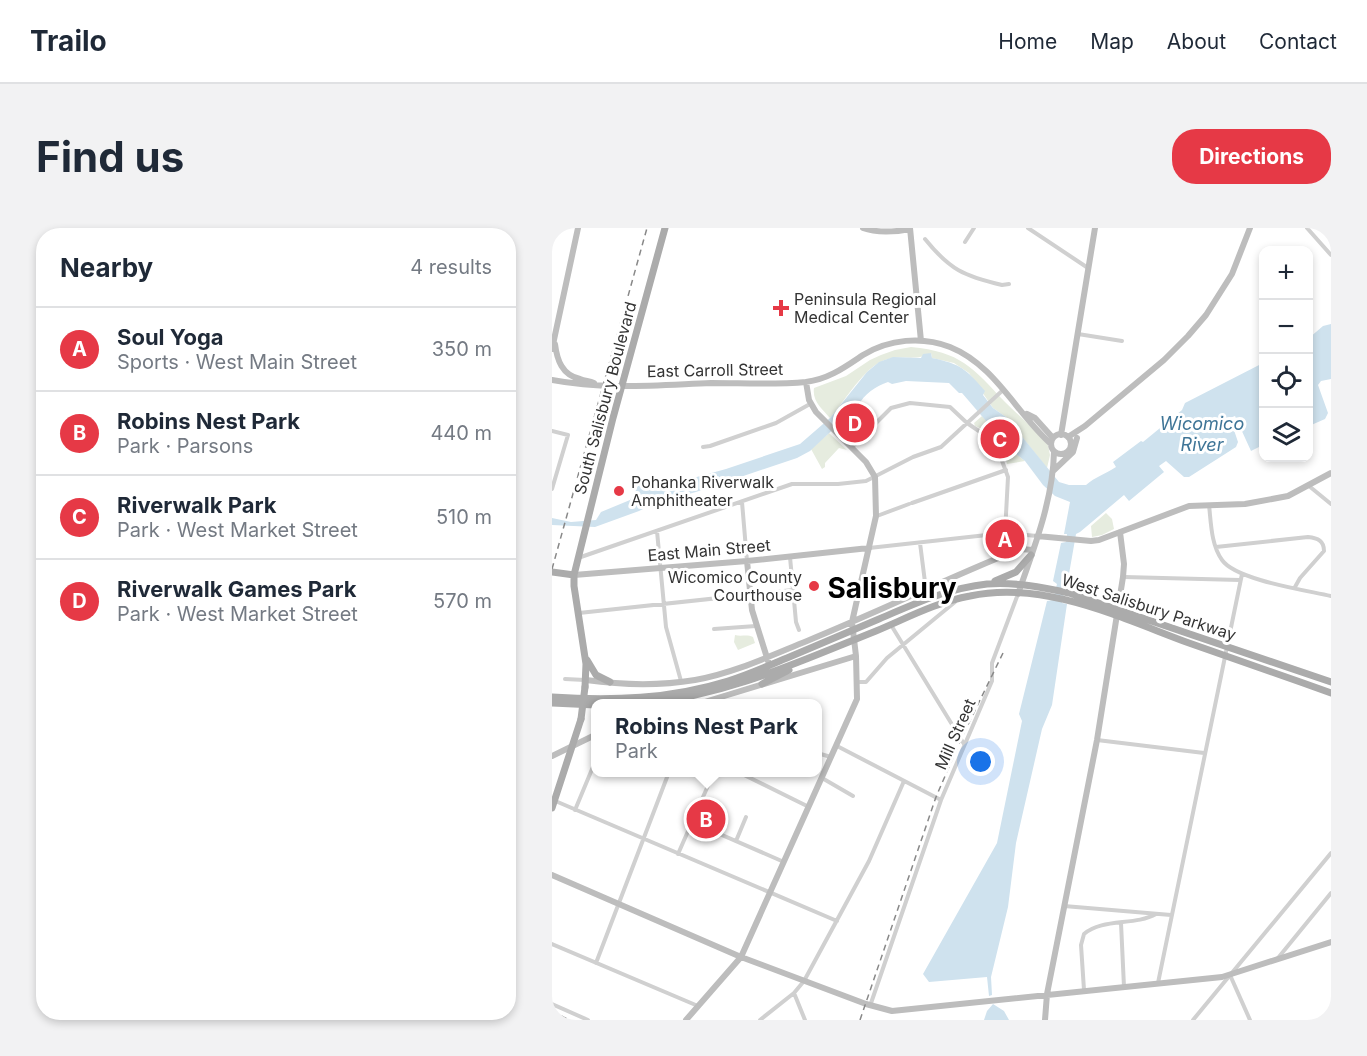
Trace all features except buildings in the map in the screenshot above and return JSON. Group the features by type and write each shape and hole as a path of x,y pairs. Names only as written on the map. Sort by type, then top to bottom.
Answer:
{"main road":[{"name":"South Salisbury Boulevard","path":"553,803 574,745 581,719 586,683 574,575 665,228"},
{"path":"986,584 1008,577 1032,553"},
{"name":"East Main Street","path":"552,572 574,575"},
{"name":"West Salisbury Parkway","path":"623,699 679,693 728,681 768,661 852,626 919,602 986,584 1047,588 1331,693"},
{"path":"919,602 928,589"},
{"name":"West Salisbury Parkway","path":"810,659 928,608 960,598 991,593 1067,596"},
{"name":"West Salisbury Parkway","path":"1116,613 1226,646 1331,682"},
{"path":"584,655 596,675 610,682"},
{"path":"671,699 745,683 810,659"},
{"path":"762,684 810,659"},
{"name":"West Salisbury Parkway","path":"552,697 593,699"},
{"path":"552,702 591,705"}],"street":[{"path":"552,349 578,228"},
{"path":"863,228 902,231 909,228 921,341"},
{"path":"965,242 974,228"},
{"path":"1029,228 1088,268"},
{"path":"1071,445 1064,436 1095,228"},
{"path":"1085,426 1066,453 1054,452 1052,441 1085,426 1164,360 1192,332 1218,298 1232,274 1250,228"},
{"path":"1307,228 1331,255"},
{"path":"925,239 941,257 962,274 1002,285 1009,284"},
{"path":"1078,334 1122,341"},
{"path":"555,336 556,354 562,368 575,378 589,380 597,385"},
{"name":"East Carroll Street","path":"552,381 597,385 806,381 838,372 864,355 888,344 910,340 921,341 951,347 967,356 987,372 1023,412 1035,418 1052,441"},
{"path":"686,1020 741,957 857,699 856,656 852,626 876,516 875,477 866,462 811,404 806,381"},
{"path":"578,558 792,484 853,483 875,477 913,457 941,447 1003,390"},
{"path":"852,447 884,414 900,405 910,403 945,405 995,442 1008,477 1005,533"},
{"path":"703,447 776,423 811,404"},
{"path":"552,431 568,435 553,489"},
{"path":"1053,473 1073,452 1077,438"},
{"name":"Mill Street","path":"1053,473 1054,452"},
{"name":"Mill Street","path":"870,1006 941,800 992,681 992,663 1032,553 1053,473 1058,461 1066,453"},
{"path":"876,516 1006,470"},
{"path":"869,548 1005,533 1099,540 1179,509 1198,505 1225,506 1288,496 1331,473"},
{"path":"1308,485 1331,504"},
{"path":"742,502 756,626 773,672"},
{"path":"1209,505 1216,547 1222,561 1228,567 1242,574 1331,596"},
{"path":"657,531 667,634 681,682"},
{"path":"1045,1020 1047,994 1063,906 1097,740 1123,577 1120,532"},
{"path":"1216,547 1308,537 1319,539 1323,543 1324,551 1294,587"},
{"path":"920,543 928,589"},
{"name":"East Main Street","path":"574,575 747,561 869,548"},
{"path":"852,626 928,589 1020,549 1032,553"},
{"path":"790,556 796,622 799,630"},
{"path":"1158,984 1242,574"},
{"path":"1123,577 1240,580"},
{"path":"578,613 793,590"},
{"path":"857,682 866,682 870,679 887,658 960,598"},
{"path":"891,625 965,745"},
{"path":"714,629 756,626"},
{"path":"714,699 856,656"},
{"path":"564,679 586,683 681,682 768,661"},
{"path":"552,756 591,737"},
{"path":"1097,740 1204,753"},
{"path":"836,745 941,800"},
{"path":"822,754 831,757"},
{"path":"575,810 591,772"},
{"path":"596,963 667,777"},
{"path":"678,854 712,777"},
{"path":"748,777 809,807"},
{"path":"822,778 853,796"},
{"path":"760,1020 794,993 804,981 869,861 904,781"},
{"path":"553,803 575,810 837,921"},
{"path":"736,841 746,817"},
{"path":"692,822 785,862"},
{"path":"1193,1020 1331,853"},
{"path":"552,875 741,957 885,1010 908,1010 1084,990 1213,979 1331,942"},
{"path":"1276,960 1331,894"},
{"path":"1063,906 1171,915"},
{"path":"1084,990 1081,945 1082,937 1087,931 1100,926 1147,919 1156,914"},
{"path":"1121,923 1124,987"},
{"path":"552,944 699,1007"},
{"path":"1230,975 1250,1020"},
{"path":"794,993 805,1020"},
{"path":"552,1004 588,1020"}],"shaded area":[{"path":"911,347 928,349 954,357 983,379 1048,445 1050,455 1047,468 1006,417 993,408 969,373 954,363 932,358 931,353 920,357 891,358 877,364 862,377 830,418 818,404 814,388 846,376 881,355"},
{"path":"857,406 872,422 852,441 837,425"},
{"path":"982,416 1011,450 1025,461 1007,464 998,440 989,432 975,426 974,423"},
{"path":"829,433 847,450 839,448 822,469 811,449"},
{"path":"1106,513 1112,519 1114,529 1092,537 1091,526"},
{"path":"735,635 753,637 755,643 738,650 734,642"},
{"path":"701,811 715,817 711,827 697,821"}],"water":[{"path":"1331,324 1331,379 1321,381 1318,385 1328,413 1325,419 1313,424 1313,335 1323,326"},
{"name":"Wicomico River","path":"931,353 932,358 957,365 973,377 985,391 983,395 993,408 1006,417 1059,482 1069,485 1086,485 1116,467 1113,462 1141,441 1143,442 1182,410 1185,403 1259,365 1259,447 1251,451 1235,416 1230,418 1238,442 1236,447 1189,477 1184,477 1166,461 1159,466 1164,472 1129,501 1124,495 1076,534 1069,574 1071,576 1068,586 1065,586 1062,603 1067,604 1052,705 1042,729 1016,843 1008,907 991,977 992,995 989,996 987,977 929,982 923,974 997,843 1022,721 1019,714 1047,601 1053,600 1057,584 1053,581 1061,543 1066,542 1067,534 1064,534 1070,502 1055,496 1043,485 1025,461 1011,450 962,393 959,393 949,383 906,381 892,384 888,382 871,391 810,451 797,458 696,492 655,503 595,527 552,525 552,518 571,522 596,520 601,512 630,500 638,486 646,480 653,478 673,482 682,481 800,444 830,418 867,372 879,362 893,357 921,358 923,354"},
{"path":"993,1004 1004,1011 1009,1020 984,1020"}],"railway":[{"path":"552,569 647,228"},
{"path":"860,1020 936,797 961,739 1003,653"},
{"path":"552,1011 569,1020"}],"place":[{"name":"Peninsula Regional Medical Center","path":"781,308"},
{"name":"Riverwalk Games Park","path":"855,423"},
{"name":"Riverwalk Park","path":"1000,439"},
{"name":"Pohanka Riverwalk Amphitheater","path":"619,491"},
{"name":"Soul Yoga","path":"1005,539"},
{"name":"Wicomico County Courthouse","path":"814,586"},
{"name":"Robins Nest Park","path":"706,819"}],"district":[{"name":"Salisbury","path":"892,588"}]}
